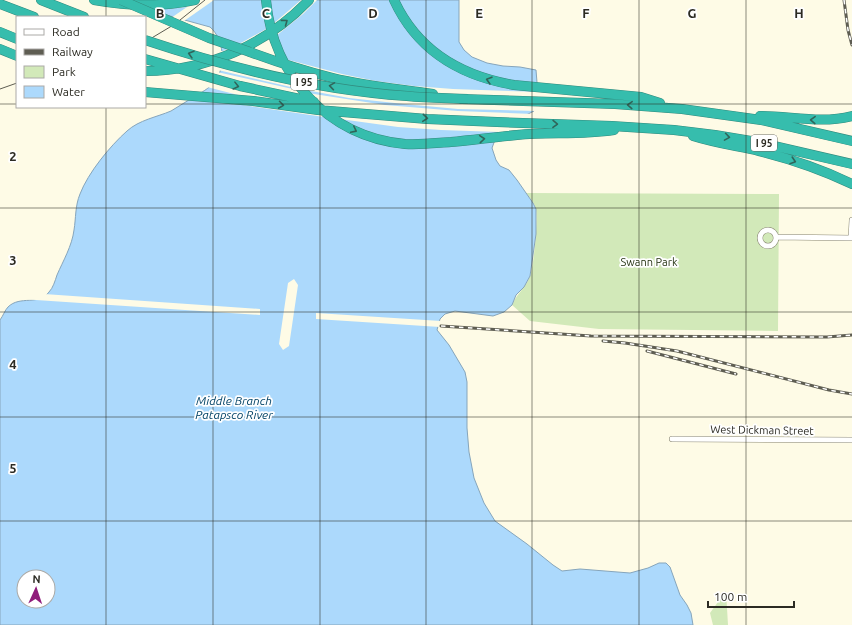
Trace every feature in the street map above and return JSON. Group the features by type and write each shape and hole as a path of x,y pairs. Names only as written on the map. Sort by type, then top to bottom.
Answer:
{"highway":[{"path":"41,0 81,16"},
{"path":"94,0 145,6 175,4 195,0"},
{"path":"121,0 209,38 314,73 376,87 468,99"},
{"path":"266,0 268,20 274,42 282,60 298,86 311,101 334,119 369,136 397,143 425,144 532,134 594,133 633,127"},
{"path":"146,72 179,69 214,60 239,51 264,37 289,19 309,0"},
{"path":"394,0 409,25 431,49 456,66 477,76 514,85 641,98 682,109"},
{"path":"0,4 31,16"},
{"path":"0,32 16,39"},
{"name":"I 95","path":"146,40 217,62 303,82 384,94 468,99 615,104 682,109 740,117 788,126 852,142"},
{"path":"0,48 16,56"},
{"name":"I 95","path":"146,59 246,88 301,100 386,115 476,122 633,127 674,130 757,142 852,164"},
{"path":"146,92 252,101 318,110 386,115"},
{"path":"740,117 779,116 805,120 824,120 852,116"},
{"path":"674,130 712,142 745,148 787,159 814,168 852,184"}],"street":[{"path":"776,237 852,238 852,220"},
{"name":"West Dickman Street","path":"672,438 852,440"}],"green space":[{"name":"Swann Park","path":"526,193 779,194 778,331 599,329 530,321 512,305 530,276 534,253 536,209"},
{"path":"726,591 728,625 713,625 710,613"}],"water":[{"name":"Middle Branch Patapsco River","path":"112,0 459,0 459,42 464,50 472,57 487,63 536,70 538,95 534,111 499,129 492,148 496,160 500,166 509,170 536,209 536,234 530,276 524,287 516,295 512,305 504,312 493,316 455,311 445,314 440,319 437,330 449,345 465,372 467,382 467,428 469,452 474,478 484,503 495,521 562,571 580,569 630,573 659,563 666,563 670,567 680,595 691,613 693,625 0,625 0,320 7,308 13,303 40,299 52,288 71,242 77,203 80,194 88,177 114,144 132,127 143,121 171,111 205,90 216,80 221,67 222,52 221,45 215,32 210,27"}],"pier":[{"path":"110,0 214,0 184,21 171,18 187,7 154,10"},
{"path":"262,0 273,24 301,0 317,0 303,14 276,36 285,59 342,74 376,81 414,86 540,92 536,111 458,109 349,98 306,90 308,93 385,105 458,111 533,114 500,132 398,127 340,119 359,129 398,140 497,141 373,142 344,130 324,117 243,105 185,100 196,93 242,96 207,87 215,78 217,72 297,90 295,88 218,70 220,51 239,44 266,29"},
{"path":"294,279 298,285 289,346 283,350 279,344 288,283"},
{"path":"44,294 260,309 260,315 21,299 35,298"},
{"path":"316,313 441,321 440,327 316,319"}],"tram line":[{"path":"146,41 175,24 205,0"},
{"path":"0,89 16,83"}],"railway":[{"path":"844,0 848,30 852,45"},
{"path":"441,326 591,336 827,337 852,335"},
{"path":"603,341 677,351 829,390 852,394"},
{"path":"647,351 736,374"}]}
